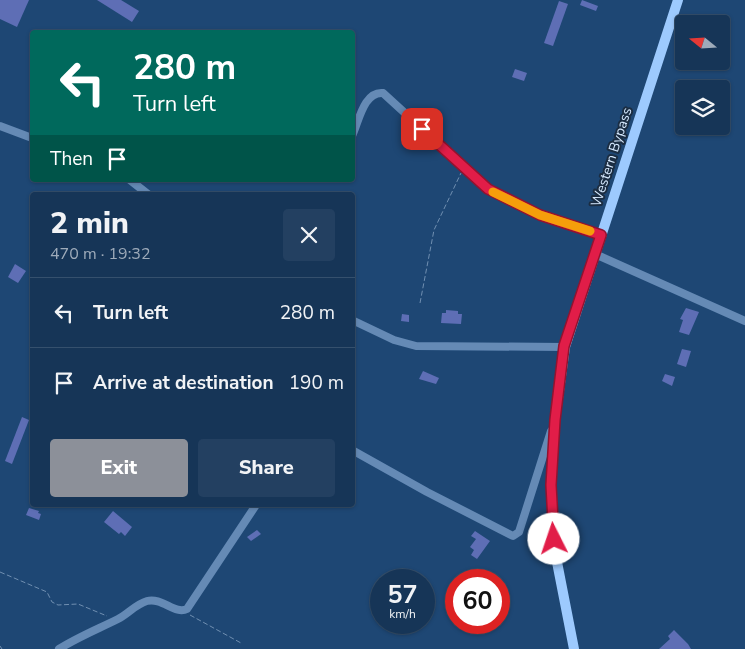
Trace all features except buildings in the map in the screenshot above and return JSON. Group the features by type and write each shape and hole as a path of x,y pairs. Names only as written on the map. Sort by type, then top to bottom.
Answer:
{"main road":[{"name":"Western Bypass","path":"574,649 556,557 551,485 555,420 564,346 678,0"}],"street":[{"path":"355,129 369,96 375,92 383,93 488,189 512,203 601,235"},
{"path":"0,126 30,137"},
{"path":"133,182 145,192"},
{"path":"595,254 745,321"},
{"path":"355,321 394,340 416,346 564,346"},
{"path":"355,452 427,492 513,536 519,532 555,420"},
{"path":"59,649 78,637 118,620 147,601 160,601 183,611 192,602 255,507"}],"path":[{"path":"420,303 434,230 464,168"},
{"path":"0,572 48,592 52,602 58,605 78,604 118,620"},
{"path":"183,611 241,643"}],"slow traffic":[{"path":"493,192 512,203 540,215 590,231"}],"route":[{"path":"422,129 488,189 512,203 540,215 601,235 564,346 555,420 551,485 554,539"}]}
